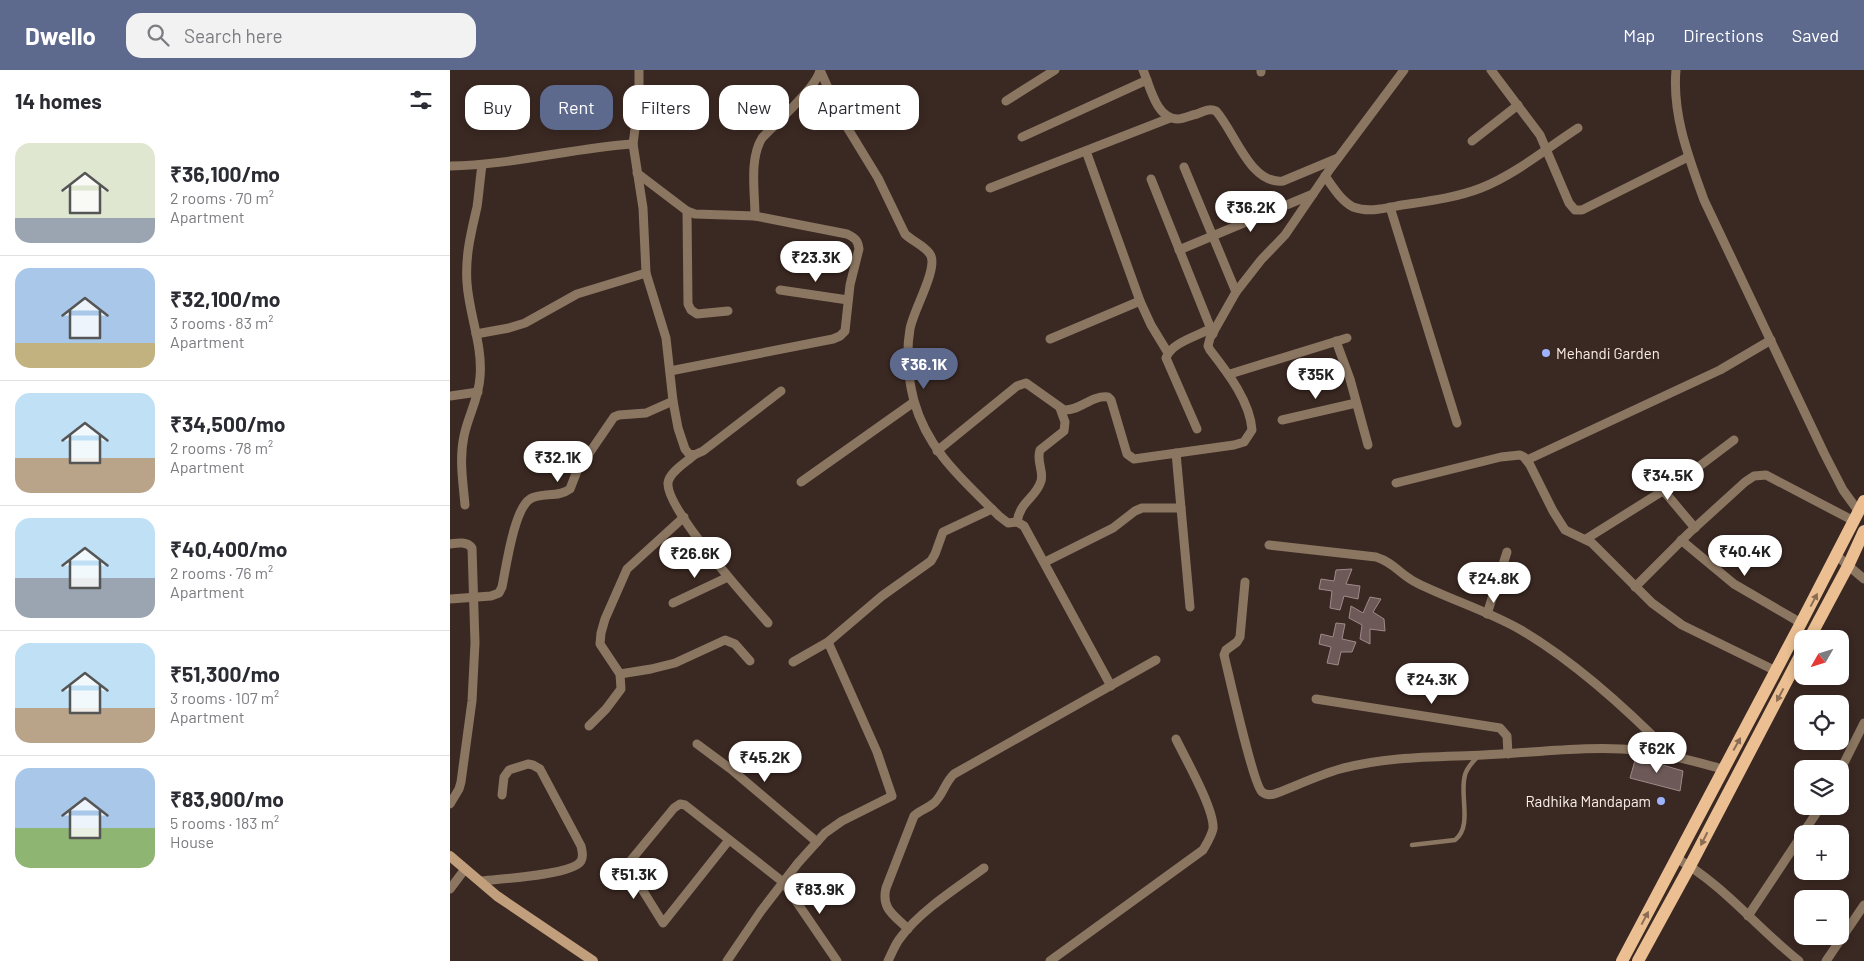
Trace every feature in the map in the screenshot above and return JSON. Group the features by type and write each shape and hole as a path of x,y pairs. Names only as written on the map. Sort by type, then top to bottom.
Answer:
{"main road":[{"path":"1622,961 1802,623 1859,511"},
{"path":"1815,630 1864,532"},
{"path":"1638,961 1794,667"}],"street":[{"path":"639,70 639,99 633,144 644,223 646,273 666,338 672,401 681,441 689,454 694,455"},
{"path":"755,216 754,162 758,143 809,88 819,75 820,70"},
{"path":"820,70 842,119 878,178 905,234 912,242 930,254 932,260 927,284 910,328 908,354 910,384 914,402 925,430 937,451 992,509 1008,523 1022,523 1111,686"},
{"path":"1006,101 1055,70"},
{"path":"1143,70 1160,110 1170,118"},
{"path":"937,451 1022,383 1026,382 1060,408 1068,411 1096,398 1108,397 1124,448 1129,457 1134,459 1244,442 1252,430 1249,414 1230,374 1210,350 1211,332 1236,292 1261,260 1285,235 1325,176 1404,70"},
{"path":"1491,70 1540,135 1572,208 1579,211 1688,157"},
{"path":"1676,70 1674,85 1676,104 1688,157 1704,200 1831,468 1843,490 1859,511"},
{"path":"1022,137 1147,80"},
{"path":"1472,141 1518,105"},
{"path":"990,188 1170,118 1180,119 1209,110 1216,111 1258,173 1274,182 1283,181 1339,158"},
{"path":"1325,176 1340,196 1352,206 1367,210 1453,197 1480,188 1504,176 1578,128"},
{"path":"450,166 482,165 607,146 633,144"},
{"path":"1086,151 1140,301 1151,326 1168,353"},
{"path":"466,505 461,470 464,438 470,413 478,392 480,376 476,334 470,309 467,282 467,256 468,242 477,205 482,165"},
{"path":"1184,167 1236,292"},
{"path":"637,174 687,211 702,215 755,216 847,234 858,242 859,249 848,300 845,331 840,336 833,339 670,371"},
{"path":"1151,179 1211,332"},
{"path":"1179,250 1313,194"},
{"path":"1390,207 1457,423"},
{"path":"687,211 688,304 691,310 697,314 728,311"},
{"path":"476,334 509,328 524,323 585,290 646,273"},
{"path":"780,290 848,300"},
{"path":"1050,338 1140,301"},
{"path":"1198,429 1166,358 1173,348 1211,332"},
{"path":"1230,374 1347,338"},
{"path":"1527,460 1720,370 1771,340"},
{"path":"1336,341 1350,379 1368,445"},
{"path":"768,623 709,555 672,497 668,484 671,475 694,455 703,451 781,391"},
{"path":"450,396 478,392"},
{"path":"450,599 491,596 499,593 519,513 529,499 558,495 570,489 577,471 614,417 646,412 672,401"},
{"path":"801,482 914,402"},
{"path":"1282,420 1356,403"},
{"path":"1017,522 1020,510 1041,482 1042,476 1038,460 1040,450 1064,431 1065,422 1060,408"},
{"path":"1586,539 1685,477 1734,440"},
{"path":"1176,453 1190,607"},
{"path":"1396,483 1501,457 1520,455 1527,460 1561,525 1570,534 1586,539 1600,550 1635,587 1673,620 1776,671"},
{"path":"1635,587 1681,540 1745,482 1760,474 1859,511"},
{"path":"1663,490 1695,528"},
{"path":"1045,562 1114,528 1135,511 1142,508 1181,508"},
{"path":"793,662 828,642 882,596 931,561 942,532 992,509"},
{"path":"590,726 619,694 621,689 620,674 600,644 600,633 627,569 684,517"},
{"path":"1681,540 1734,584 1802,623"},
{"path":"450,544 465,543 469,544 472,548 475,666 461,782 450,804"},
{"path":"1269,545 1376,557 1386,560 1416,583 1520,630 1570,665 1649,731 1674,757"},
{"path":"1487,614 1507,552"},
{"path":"1837,556 1864,579"},
{"path":"673,603 728,577"},
{"path":"1245,582 1240,637 1237,642 1226,650 1224,655 1249,754 1263,793 1270,795 1325,774 1356,765 1394,760 1584,749 1638,750 1723,769"},
{"path":"620,674 651,669 675,662 724,640 735,644 750,661"},
{"path":"727,961 783,882 832,827 892,796 877,752 828,642"},
{"path":"908,929 887,909 883,898 914,816 919,810 933,804 954,774 1156,660"},
{"path":"1316,699 1500,728 1507,736 1508,754"},
{"path":"1846,760 1864,723"},
{"path":"1050,961 1202,850 1210,840 1213,820 1176,739"},
{"path":"697,744 732,770 817,842"},
{"path":"480,882 562,871 577,866 582,860 581,846 540,769 528,764 509,770 504,777 502,795"},
{"path":"729,840 664,923 627,865 670,814 680,804 685,805 783,882 837,961"},
{"path":"1748,916 1815,815"},
{"path":"450,856 497,896 593,961"},
{"path":"1676,858 1690,866 1729,898 1799,961"},
{"path":"450,890 465,868"},
{"path":"888,961 900,938 919,918 984,868"},
{"path":"1826,961 1864,905"}],"lane":[{"path":"1412,845 1455,840 1460,837 1464,823 1464,780 1466,771 1479,755"}],"building":[{"path":"1352,569 1346,584 1360,586 1358,599 1344,596 1340,610 1330,608 1332,591 1319,589 1321,579 1334,581 1336,570"},
{"path":"1370,597 1381,599 1373,612 1384,619 1385,631 1370,629 1370,644 1360,639 1362,625 1349,618 1351,606 1363,613"},
{"path":"1336,623 1345,624 1342,639 1356,642 1352,652 1341,652 1338,665 1327,663 1331,647 1319,644 1321,634 1333,637"},
{"path":"1636,757 1683,771 1680,791 1630,778"}],"place":[{"name":"Mehandi Garden","path":"1546,353"},
{"name":"Radhika Mandapam","path":"1661,801"}]}
